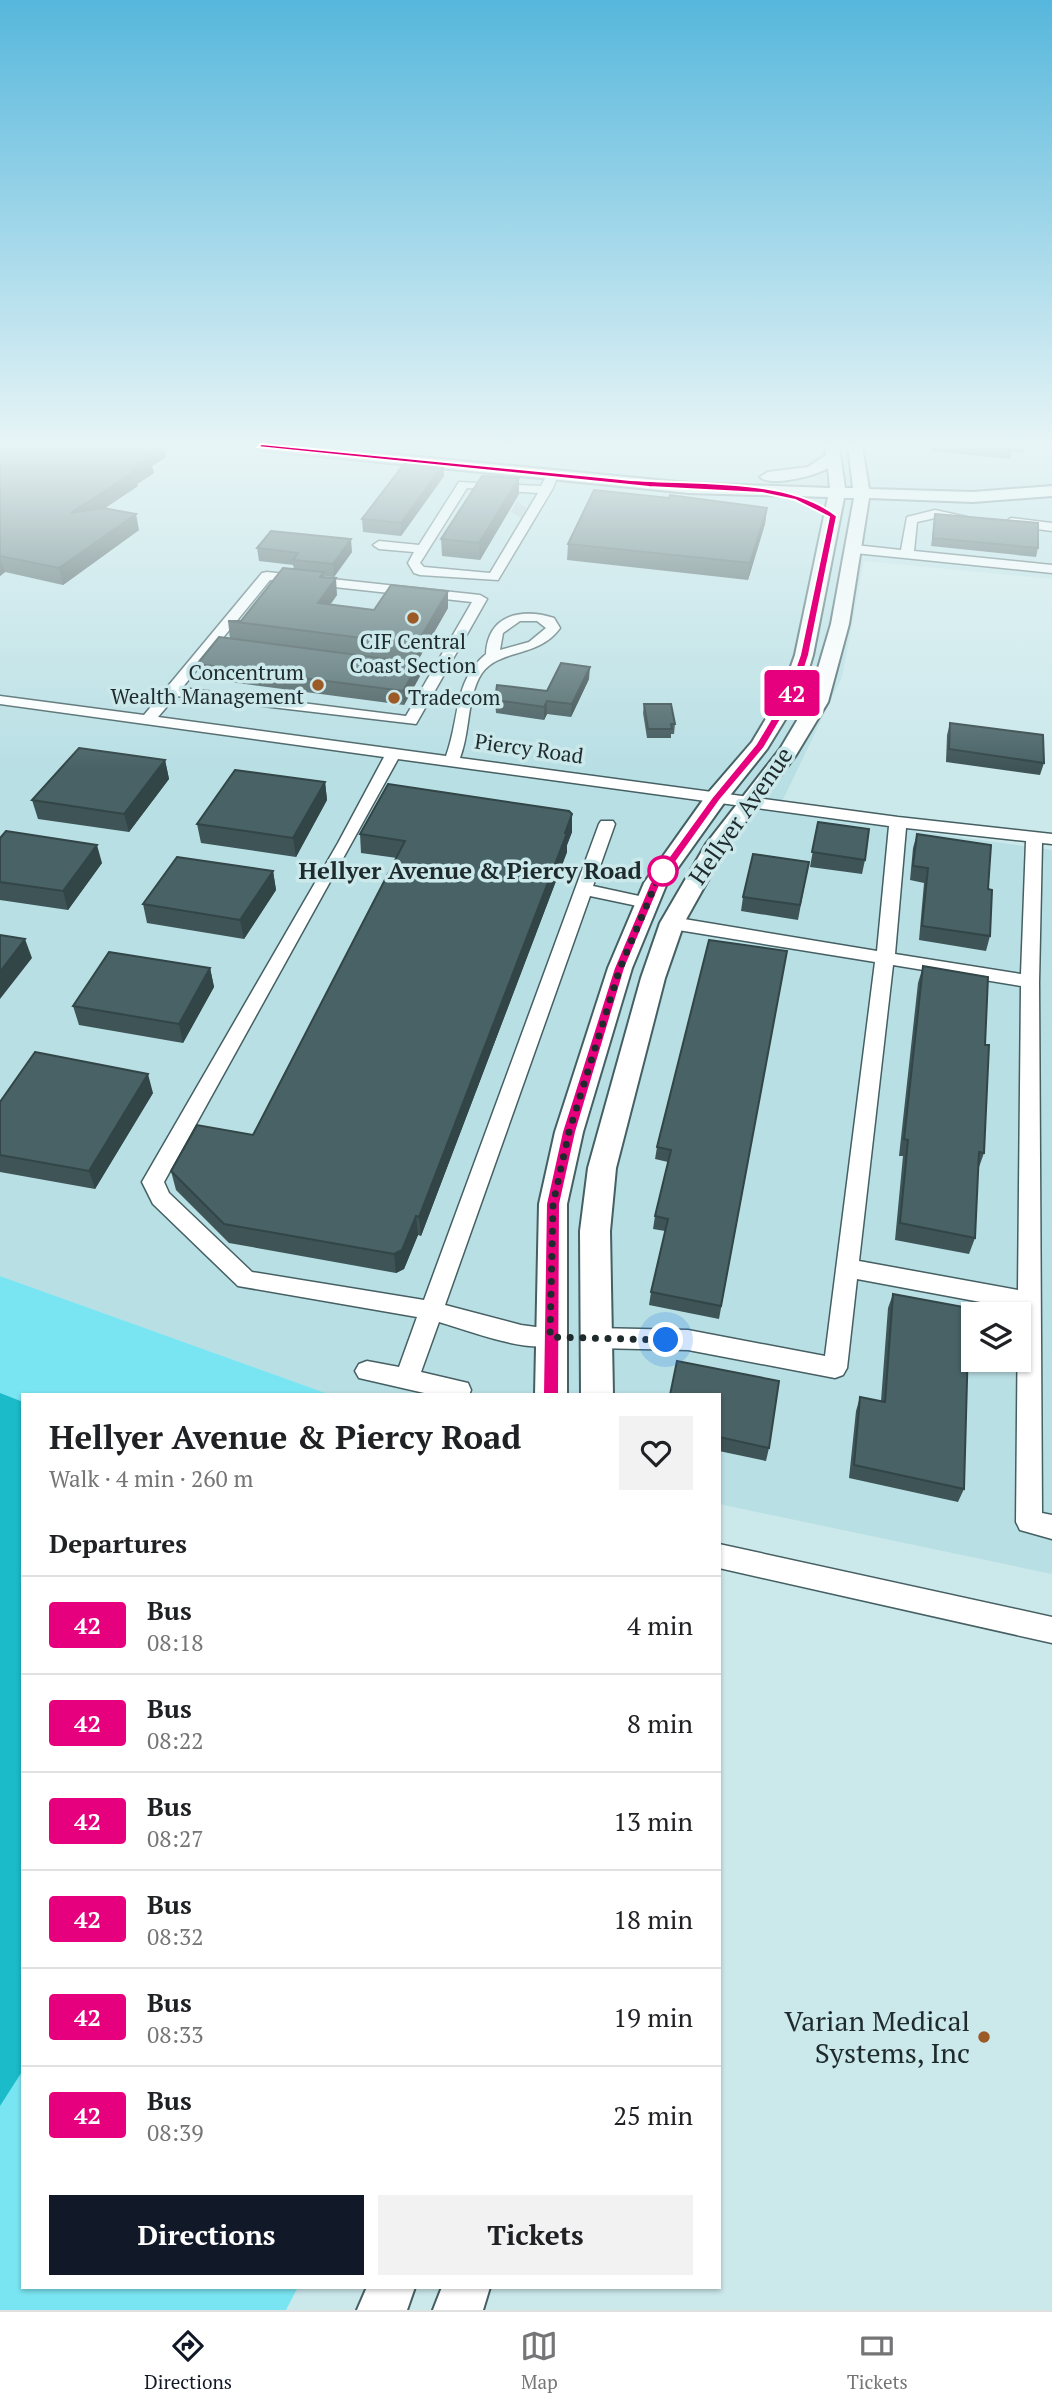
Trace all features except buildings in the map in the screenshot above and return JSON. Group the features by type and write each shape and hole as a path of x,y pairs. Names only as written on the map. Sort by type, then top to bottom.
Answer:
{"main road":[{"name":"Hellyer Avenue","path":"551,1393 553,1204 569,1132 620,968 647,903 666,866 716,798 760,746 792,692 804,655 826,554"},
{"name":"Hellyer Avenue","path":"597,1393 594,1338 595,1231 602,1168 653,978 672,923 717,844 789,751 818,702 854,554"},
{"path":"550,1337 594,1338"},
{"path":"382,2310 390,2289"},
{"path":"458,2310 465,2289"}],"street":[{"path":"419,554 414,563 419,570 493,577 503,554"},
{"path":"907,554 1052,569"},
{"path":"147,720 174,691 219,644 267,576 480,599 411,721 349,730 174,691"},
{"path":"451,762 456,750 456,738 469,683 483,662 493,655"},
{"path":"417,670 439,672"},
{"name":"Piercy Road","path":"0,700 147,720 349,730 393,754 898,822 1043,838"},
{"path":"393,754 346,844 153,1182 161,1198 246,1280 429,1310 521,1335 550,1337"},
{"path":"594,1338 688,1340 835,1368 885,958 898,822"},
{"path":"406,1380 429,1310 607,824"},
{"path":"847,1268 1031,1302 1030,982 1042,880 1043,838"},
{"path":"584,889 647,903"},
{"path":"672,923 1030,982"},
{"path":"367,1371 458,1390"},
{"path":"1030,1372 1029,1522 1052,1527"},
{"path":"721,1556 1052,1630"}],"shaded area":[{"path":"0,554 1052,554 1052,579 864,561 842,677 777,812 1052,850 1052,1574 721,1504 721,1393 325,1393 0,1276"},
{"path":"0,1276 325,1393 21,1393 21,2289 297,2289 286,2310 0,2310"},
{"path":"0,1425 21,1429 21,2073 0,2106"}],"waterway":[{"path":"0,1412 21,1423"}],"bus line":[{"name":"42","path":"551,1393 553,1204 569,1132 620,968 656,883 666,866 716,798 760,746 792,692 804,655 825,554"}],"place":[{"name":"CIF Central Coast Section","path":"413,618"},
{"name":"Concentrum Wealth Management","path":"318,685"},
{"name":"Tradecom","path":"394,698"},
{"name":"Hellyer Avenue & Piercy Road","path":"663,871"},
{"name":"Varian Medical Systems, Inc","path":"984,2037"}],"route":[{"path":"663,871 666,866 656,883 620,968 569,1132 553,1204 550,1337 666,1340"}]}
